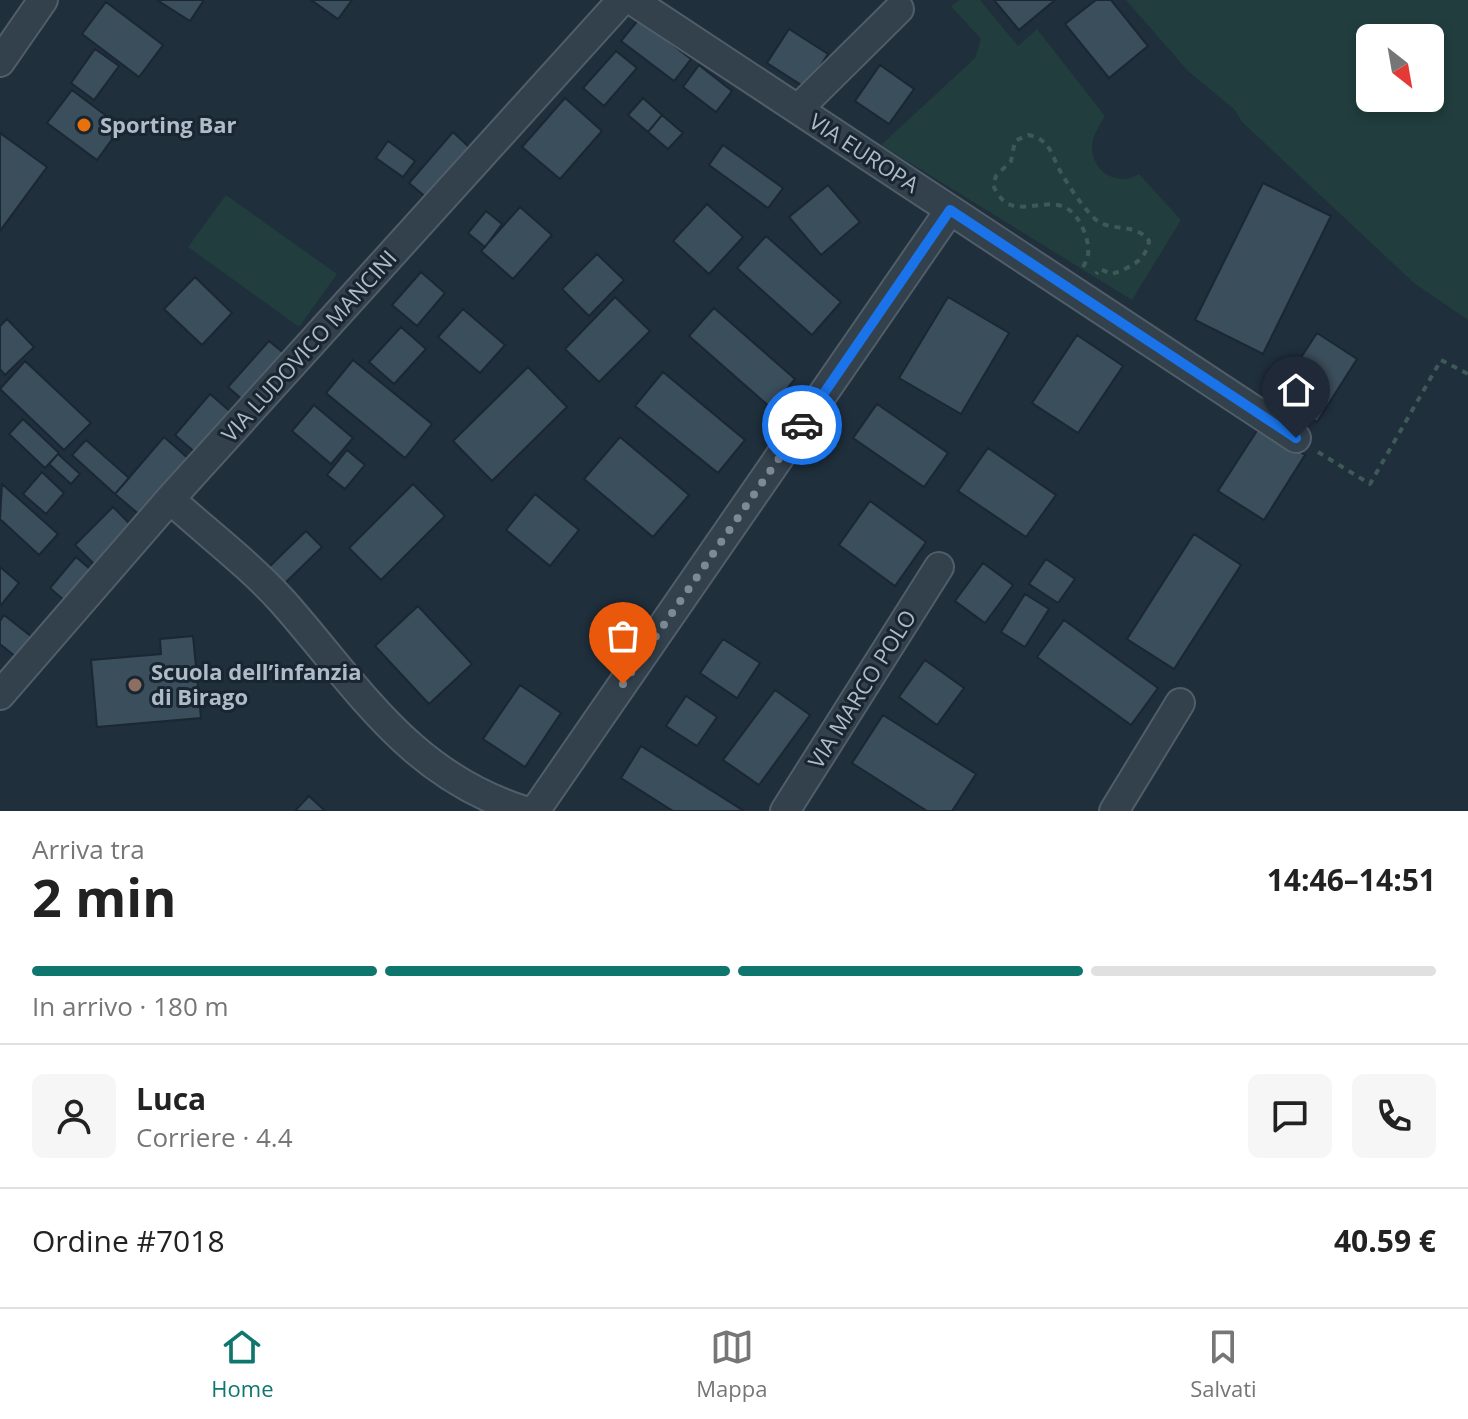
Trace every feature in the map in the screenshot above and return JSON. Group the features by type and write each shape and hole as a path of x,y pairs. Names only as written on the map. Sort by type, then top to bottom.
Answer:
{"street":[{"path":"0,62 43,0"},
{"name":"VIA LUDOVICO MANCINI","path":"0,695 170,499 622,0"},
{"name":"VIA EUROPA","path":"632,0 1296,438"},
{"path":"798,109 899,9"},
{"path":"535,811 950,210"},
{"path":"170,499 281,600 382,721 436,768 486,799 525,811"},
{"name":"VIA MARCO POLO","path":"785,811 939,567"},
{"path":"1114,811 1180,703"}],"path":[{"path":"1028,135 1036,137 1051,149 1061,174 1093,218 1110,225 1135,229 1149,241 1149,248 1138,262 1112,274 1100,269 1075,292 1090,248 1081,224 1066,208 1052,204 1006,203 993,185 996,176 1011,161 1015,141 1028,135"},
{"path":"1296,438 1370,484 1441,360 1468,374"}],"green space":[{"path":"959,0 980,0 1018,46 1037,29 1105,116 1093,140 1094,159 1099,167 1112,177 1121,179 1139,174 1181,220 1132,300 881,145 975,58 981,39 951,6"},
{"path":"1126,0 1468,0 1468,320 1414,283 1242,122 1235,110 1188,71"},
{"path":"226,195 337,274 299,327 188,247"}],"building":[{"path":"157,0 204,0 190,21"},
{"path":"311,0 352,0 338,19"},
{"path":"994,0 1055,0 1019,30"},
{"path":"1096,0 1111,0 1148,46 1109,78 1065,24"},
{"path":"106,2 163,45 139,77 82,34"},
{"path":"639,19 691,59 674,81 621,41"},
{"path":"789,29 828,54 806,88 767,63"},
{"path":"95,49 119,66 94,100 71,83"},
{"path":"616,51 637,68 604,106 583,88"},
{"path":"699,65 732,91 716,112 683,87"},
{"path":"880,65 914,89 889,124 855,101"},
{"name":"Sporting Bar","path":"72,90 121,127 97,160 47,123"},
{"path":"565,98 602,131 560,179 522,147"},
{"path":"643,98 662,115 648,132 628,115"},
{"path":"662,115 683,133 668,149 648,132"},
{"path":"453,132 470,148 427,198 409,183"},
{"path":"0,133 47,167 0,231"},
{"path":"388,141 415,161 403,177 376,158"},
{"path":"723,145 783,188 768,208 709,165"},
{"path":"1263,183 1331,216 1263,354 1195,320"},
{"path":"828,185 860,222 821,255 789,217"},
{"path":"707,204 743,237 709,274 673,241"},
{"path":"520,207 552,235 513,279 481,251"},
{"path":"486,211 502,224 485,247 468,233"},
{"path":"766,236 841,302 812,335 737,268"},
{"path":"597,254 624,280 589,316 562,289"},
{"path":"421,272 445,293 417,326 392,305"},
{"path":"195,277 232,313 202,345 164,309"},
{"path":"615,297 650,331 599,382 565,349"},
{"path":"948,297 1009,333 961,414 899,378"},
{"path":"714,308 795,379 771,408 689,336"},
{"path":"463,309 505,345 480,373 438,337"},
{"path":"7,319 34,347 5,375 0,369 0,326"},
{"path":"401,327 426,349 394,384 369,362"},
{"path":"1317,333 1357,359 1317,422 1276,396"},
{"path":"1077,335 1123,366 1078,433 1032,403"},
{"path":"269,341 285,354 244,401 228,387"},
{"path":"353,360 432,424 405,458 326,393"},
{"path":"25,361 91,423 64,450 0,389"},
{"path":"528,367 567,407 492,481 453,441"},
{"path":"663,372 745,440 718,473 635,406"},
{"path":"210,394 232,413 197,454 175,435"},
{"path":"877,404 948,453 924,487 853,438"},
{"path":"314,405 353,438 331,464 292,431"},
{"path":"23,419 59,453 45,468 9,434"},
{"path":"1260,426 1305,455 1264,520 1218,491"},
{"path":"164,437 190,460 141,516 115,494"},
{"path":"620,437 689,495 653,537 584,479"},
{"path":"86,440 129,478 115,494 72,455"},
{"path":"988,448 1056,495 1026,537 958,491"},
{"path":"347,450 365,465 345,489 327,475"},
{"path":"58,454 80,474 71,484 49,464"},
{"path":"42,472 64,493 46,514 23,494"},
{"path":"2,484 58,534 39,555 0,519"},
{"path":"413,484 445,516 381,580 349,548"},
{"path":"535,494 579,530 550,566 506,530"},
{"path":"870,501 926,542 895,586 839,545"},
{"path":"113,507 132,526 94,564 75,545"},
{"path":"306,531 322,547 285,583 269,567"},
{"path":"1194,534 1241,565 1174,669 1127,639"},
{"path":"76,557 91,570 65,601 50,588"},
{"path":"1046,559 1075,579 1058,603 1029,584"},
{"path":"983,563 1013,585 985,623 955,601"},
{"path":"0,567 19,583 1,605 0,604"},
{"path":"1025,594 1049,609 1025,647 1001,632"},
{"path":"418,606 472,664 429,704 375,646"},
{"path":"4,615 37,641 21,661 0,644 0,621"},
{"path":"1064,620 1158,688 1131,725 1037,657"},
{"path":"193,636 201,718 97,727 91,660 161,654 160,639"},
{"path":"723,639 760,663 737,698 700,673"},
{"path":"925,660 964,688 937,725 899,697"},
{"path":"520,685 561,713 525,767 483,739"},
{"path":"775,690 810,715 759,785 723,760"},
{"path":"686,696 717,717 697,746 666,726"},
{"path":"883,715 976,774 952,811 927,811 852,763"},
{"path":"641,746 744,811 673,811 621,778"},
{"path":"309,796 325,811 295,811"}],"way so far":[{"path":"623,684 802,425"}],"place":[{"name":"Sporting Bar","path":"84,125"},
{"name":"Scuola dell’infanzia di Birago","path":"135,685"}],"route":[{"path":"802,425 950,210 1296,438"}]}
